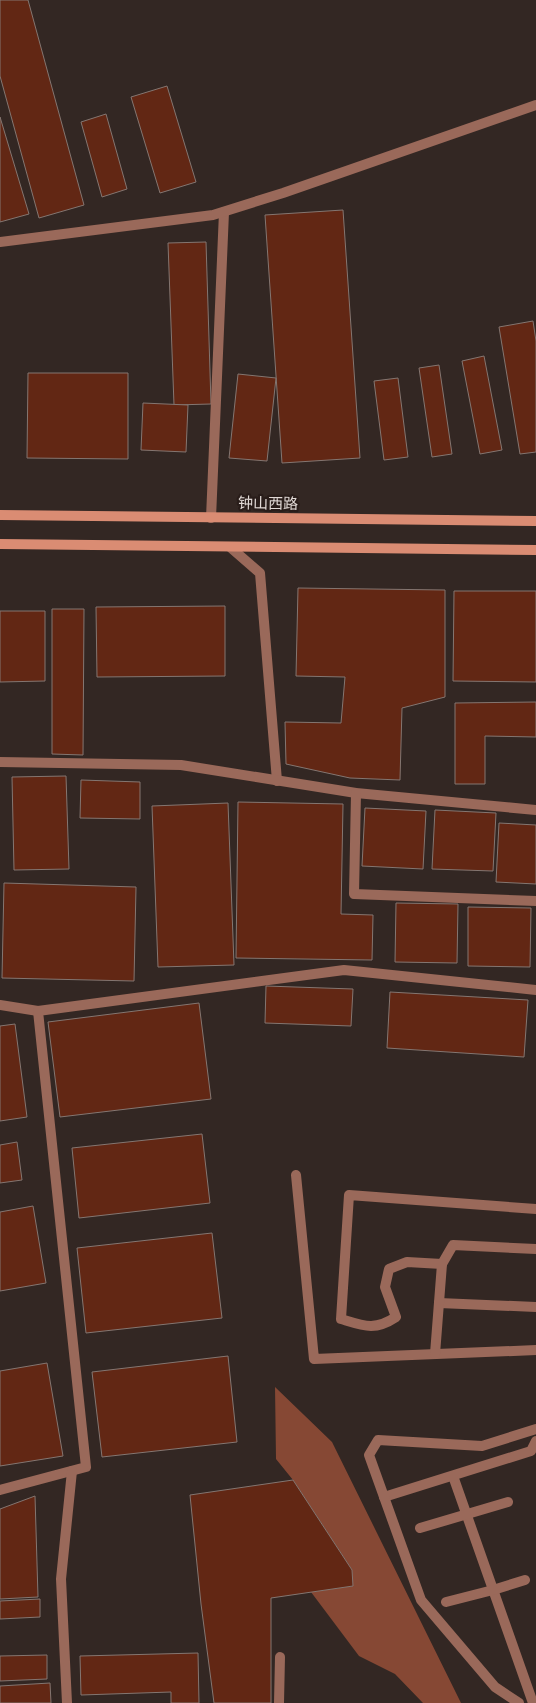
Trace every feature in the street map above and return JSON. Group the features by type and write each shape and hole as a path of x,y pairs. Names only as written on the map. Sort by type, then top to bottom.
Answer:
{"main road":[{"name":"钟山西路","path":"0,515 536,521"},
{"path":"0,544 536,550"}],"street":[{"path":"0,242 213,215 536,105"},
{"path":"211,518 224,212"},
{"path":"230,547 260,573 277,780"},
{"path":"0,762 181,765 356,793 536,810"},
{"path":"356,793 354,894 536,901"},
{"path":"0,1005 38,1011 344,970 536,990"},
{"path":"0,1490 86,1467 38,1011"},
{"path":"296,1175 314,1359 536,1350"},
{"path":"442,1264 407,1262 389,1269 384,1287 396,1317 387,1323 368,1328 342,1319 349,1195 536,1209"},
{"path":"435,1354 442,1264 453,1245 536,1249"},
{"path":"439,1303 536,1307"},
{"path":"520,1703 495,1687 421,1600 370,1455 378,1440 482,1446 536,1429"},
{"path":"384,1497 531,1451 536,1441"},
{"path":"67,1703 61,1580 72,1470"},
{"path":"453,1476 532,1703"},
{"path":"420,1528 467,1516 508,1502"},
{"path":"446,1602 525,1580"},
{"path":"279,1703 280,1657"}],"shaded area":[{"path":"275,1387 332,1442 461,1703 423,1703 395,1674 359,1656 311,1592 352,1586 352,1570 293,1480 276,1459"}],"building":[{"path":"0,0 28,0 84,205 39,218 0,76"},
{"path":"167,86 196,182 160,193 131,97"},
{"path":"106,114 127,189 102,197 81,122"},
{"path":"0,117 29,214 0,222"},
{"path":"343,210 360,458 282,463 265,215"},
{"path":"206,242 211,404 174,405 168,243"},
{"path":"533,321 536,341 536,452 520,454 499,327"},
{"path":"484,356 502,450 480,454 462,361"},
{"path":"439,365 452,454 432,457 419,368"},
{"path":"28,373 128,373 128,459 27,458"},
{"path":"238,374 276,378 267,461 229,458"},
{"path":"398,378 408,457 384,460 374,381"},
{"path":"143,403 188,405 186,452 141,450"},
{"path":"298,588 445,590 445,697 402,708 400,780 350,778 286,764 285,722 341,723 345,677 296,676"},
{"path":"454,591 536,591 536,682 453,681"},
{"path":"225,606 225,676 97,677 96,607"},
{"path":"52,609 84,609 83,755 52,754"},
{"path":"0,611 45,611 45,681 0,682"},
{"path":"536,702 536,737 485,736 485,784 455,784 455,703"},
{"path":"66,776 69,869 14,870 12,777"},
{"path":"81,780 140,782 140,819 80,818"},
{"path":"238,802 343,804 341,914 373,915 372,960 236,958"},
{"path":"228,803 234,965 158,967 152,806"},
{"path":"365,808 426,811 423,869 362,866"},
{"path":"435,810 496,813 493,871 432,869"},
{"path":"499,823 536,825 536,884 496,882"},
{"path":"4,883 136,887 134,981 2,978"},
{"path":"396,903 458,904 457,963 395,962"},
{"path":"468,907 531,908 530,967 468,966"},
{"path":"266,986 353,989 351,1026 265,1023"},
{"path":"390,992 528,1000 524,1057 387,1048"},
{"path":"199,1003 211,1099 60,1117 48,1022"},
{"path":"15,1024 27,1117 0,1121 0,1026"},
{"path":"202,1134 210,1203 79,1218 72,1148"},
{"path":"17,1142 22,1180 0,1183 0,1145"},
{"path":"33,1206 46,1283 0,1291 0,1212"},
{"path":"212,1233 222,1318 86,1333 77,1248"},
{"path":"228,1356 237,1442 102,1457 92,1372"},
{"path":"47,1363 63,1456 0,1466 0,1371"},
{"path":"293,1480 352,1570 353,1586 271,1598 271,1703 214,1703 201,1604 190,1495"},
{"path":"35,1496 38,1597 0,1599 0,1509"},
{"path":"40,1599 40,1617 0,1619 0,1601"},
{"path":"198,1653 199,1703 171,1703 171,1692 81,1695 80,1656"},
{"path":"47,1655 47,1679 0,1681 0,1656"},
{"path":"50,1683 51,1703 0,1703 0,1686"}]}
